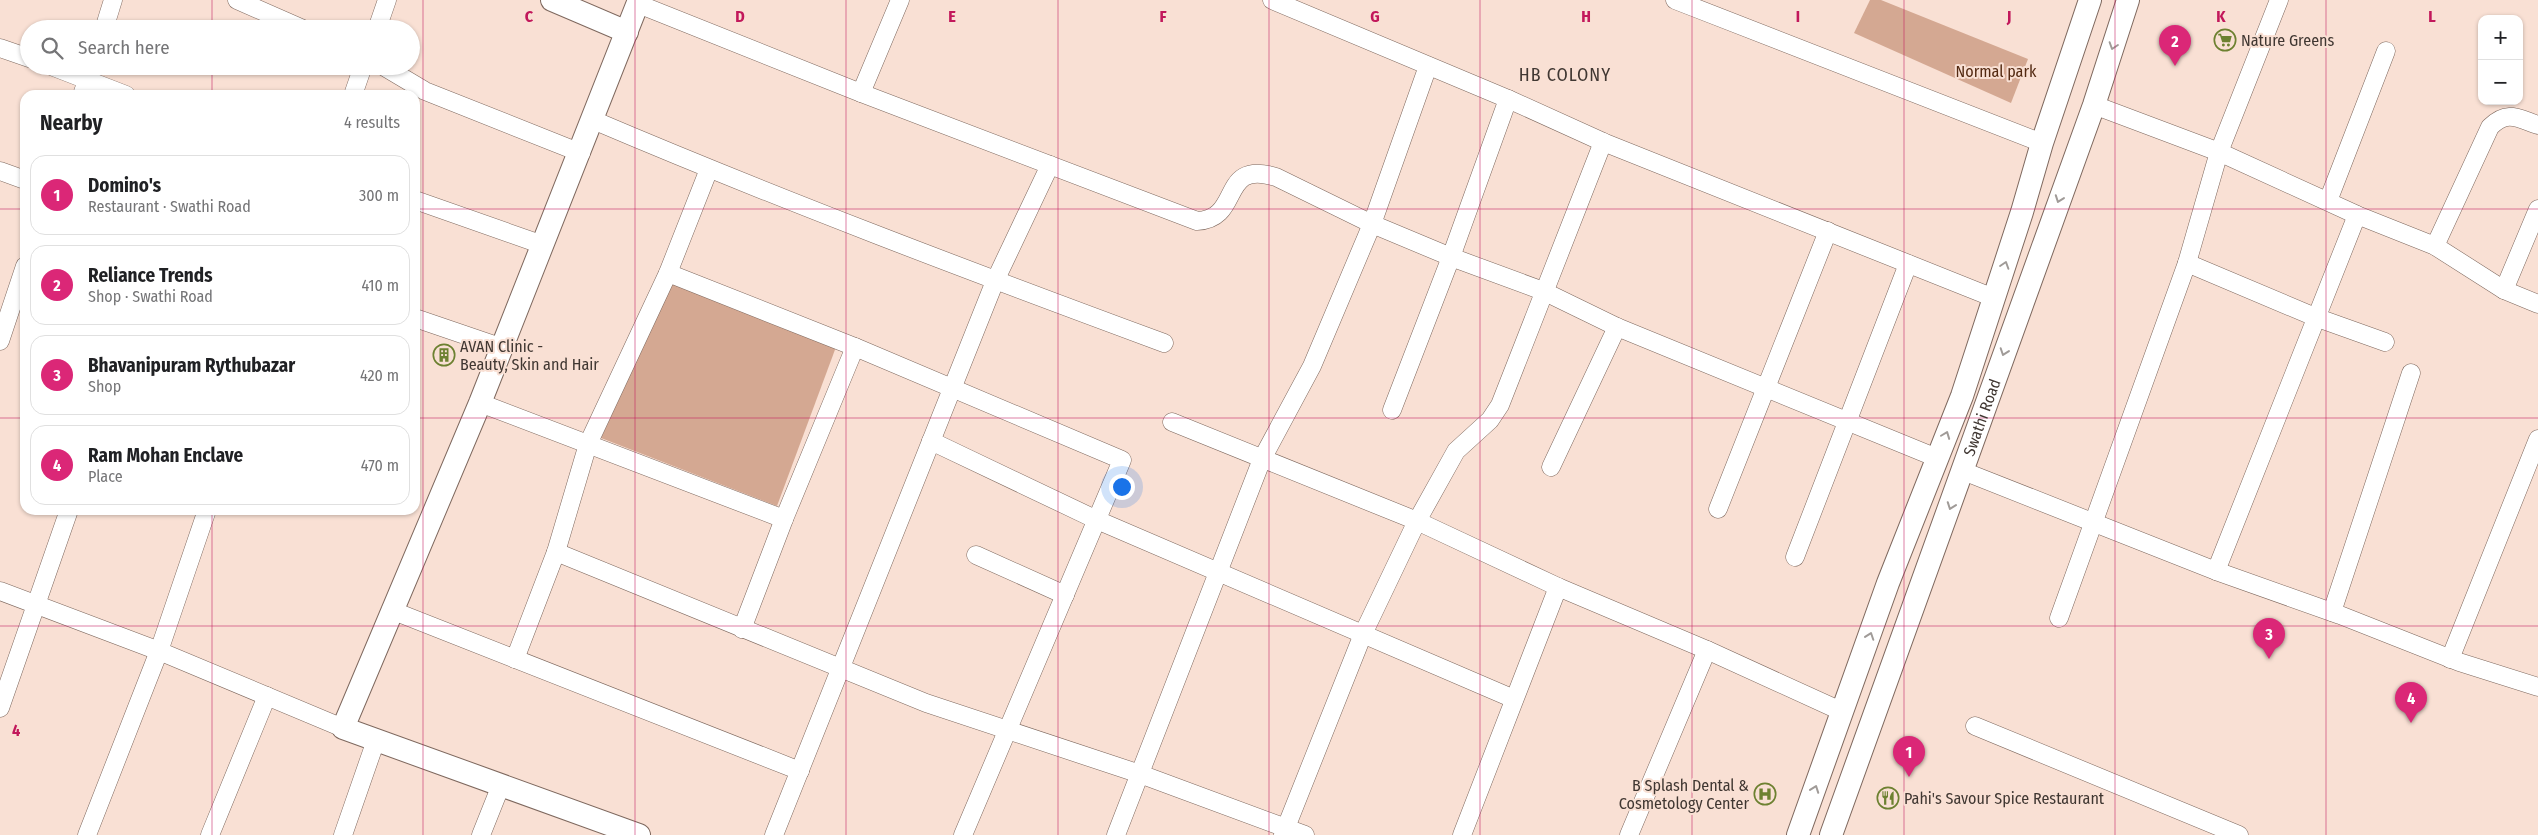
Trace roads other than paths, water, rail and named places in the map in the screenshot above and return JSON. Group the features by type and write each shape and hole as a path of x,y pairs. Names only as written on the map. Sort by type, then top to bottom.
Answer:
{"street":[{"path":"107,20 113,0"},
{"path":"237,0 283,20"},
{"path":"380,20 387,0"},
{"path":"552,0 627,32"},
{"path":"861,93 900,0"},
{"path":"1272,0 1508,99 1603,142 1994,298"},
{"path":"1675,0 2042,143"},
{"path":"2058,618 2094,525 2187,263 2220,152 2278,0"},
{"path":"2086,1 2126,8"},
{"name":"Swathi Road","path":"1798,835 1888,582 1962,396 2086,1"},
{"path":"343,728 391,610 480,403 500,347 544,246 639,2 861,93 1197,221 1210,221 1219,215 1238,181 1248,173 1260,172 1276,177 1372,224 1451,257 1543,291 1617,327 1937,458"},
{"name":"Swathi Road","path":"1831,835 1973,475 2019,309 2094,105 2126,8"},
{"path":"0,48 20,55"},
{"path":"2328,201 2386,50"},
{"path":"1116,835 1262,460 1312,366 1372,224 1428,66"},
{"path":"74,75 113,90"},
{"path":"355,90 360,75"},
{"path":"398,75 425,91 581,153"},
{"path":"1392,410 1451,257 1508,99"},
{"path":"2094,105 2220,152 2358,215 2435,246 2504,290 2538,304"},
{"path":"2435,246 2490,127 2500,118 2511,116 2538,125"},
{"path":"592,120 709,169 995,281 1164,343"},
{"path":"1284,831 1363,634 1418,521 1456,451 1490,420 1500,405 1543,291 1603,142"},
{"path":"774,835 995,281 1050,165"},
{"path":"515,659 556,552 588,444 668,273 709,169"},
{"path":"0,171 20,178"},
{"path":"420,202 544,246"},
{"path":"2504,290 2538,209"},
{"path":"2216,572 2315,317 2358,215"},
{"path":"1718,509 1828,231"},
{"path":"2187,263 2315,317 2384,342"},
{"path":"1795,557 1908,264"},
{"path":"668,273 855,347 1122,460 963,835"},
{"path":"0,341 20,281"},
{"path":"420,320 500,347"},
{"path":"1551,467 1617,327"},
{"path":"742,629 784,519 855,347"},
{"path":"2332,612 2411,373"},
{"path":"480,403 784,519"},
{"path":"1172,422 1262,460 1418,521 1558,588 1708,650 1843,712"},
{"path":"2450,659 2538,439"},
{"path":"931,441 1097,520 1514,699"},
{"path":"1973,475 2094,525 2216,572 2332,612 2450,659 2538,687"},
{"path":"0,708 67,515"},
{"path":"87,835 159,651 206,515"},
{"path":"556,552 926,703 1140,774 1284,831 1305,835"},
{"path":"976,555 1065,595"},
{"path":"1462,835 1558,588"},
{"path":"0,591 159,651 343,728 501,785 612,830 639,835"},
{"path":"391,610 800,771"},
{"path":"1630,835 1708,650"},
{"path":"210,835 267,696"},
{"path":"1975,726 2239,835"},
{"path":"343,835 376,740"},
{"path":"481,835 501,785"}],"place":[{"name":"Nature Greens","path":"2225,40"},
{"name":"Reliance Trends","path":"2175,66"},
{"name":"AVAN Clinic - Beauty, Skin and Hair","path":"444,355"},
{"name":"Bhavanipuram Rythubazar","path":"2269,659"},
{"name":"Ram Mohan Enclave","path":"2411,723"},
{"name":"Domino's","path":"1909,777"},
{"name":"B Splash Dental & Cosmetology Center","path":"1765,794"},
{"name":"Pahi's Savour Spice Restaurant","path":"1888,798"}],"district":[{"name":"HB COLONY","path":"1565,75"}],"park label":[{"name":"Normal park","path":"1996,71"}]}
